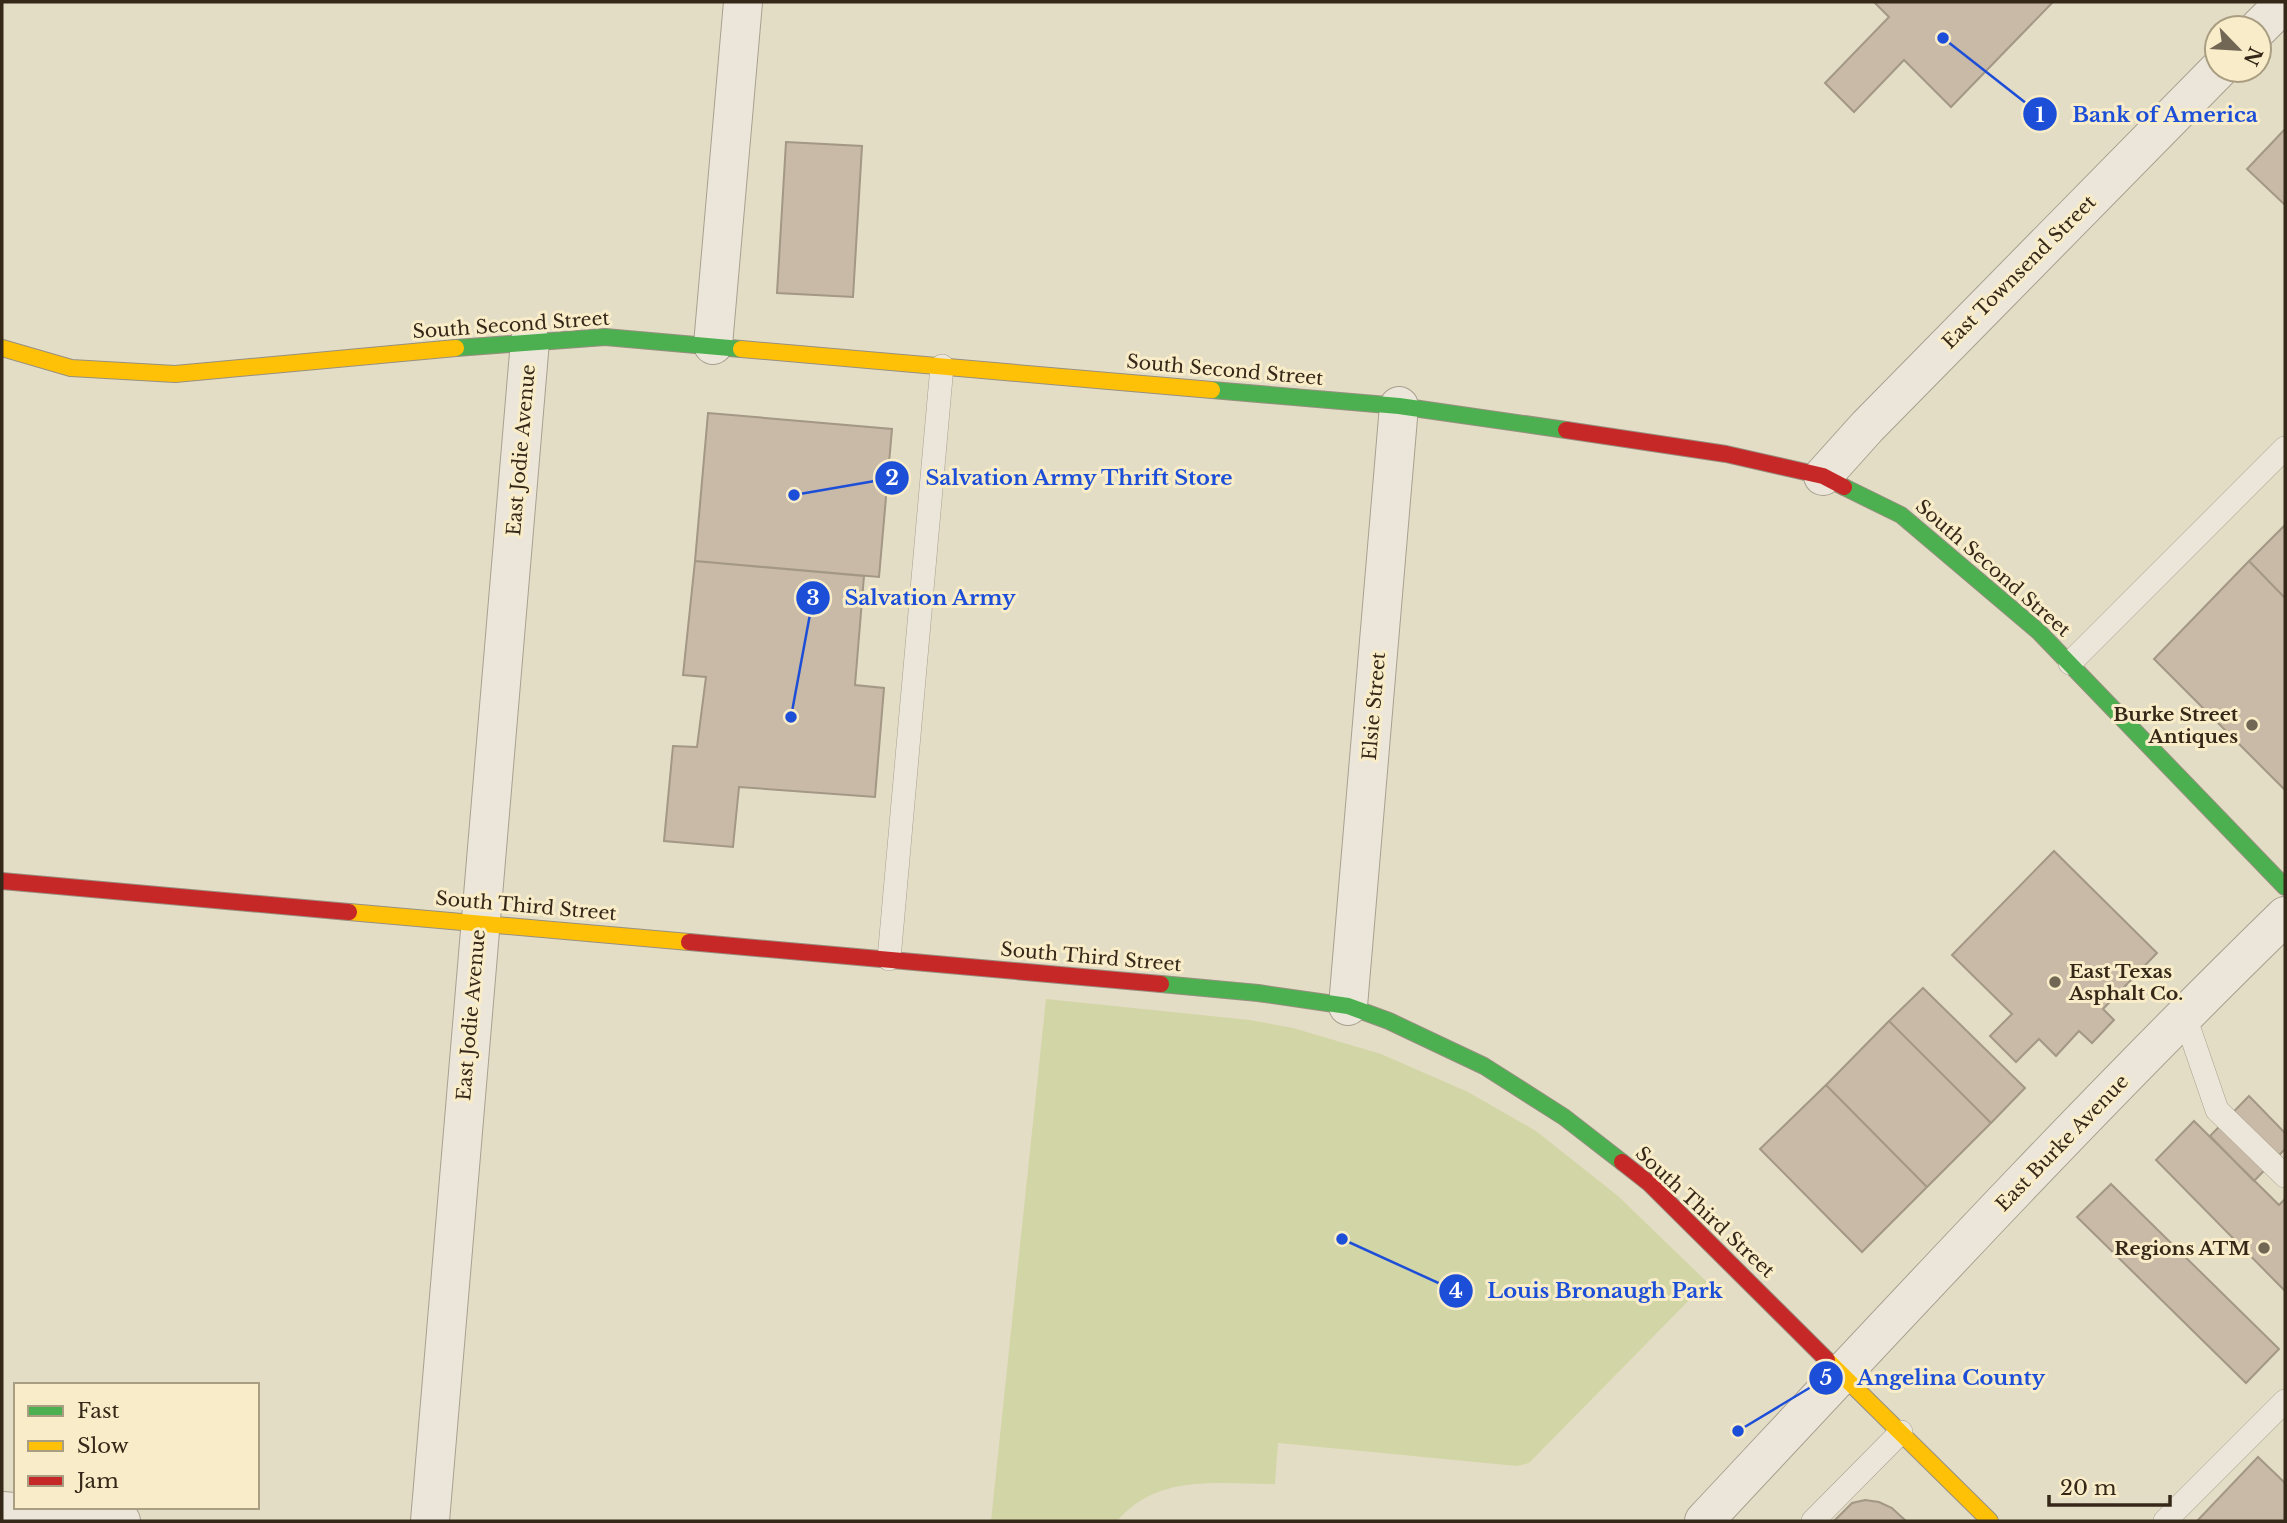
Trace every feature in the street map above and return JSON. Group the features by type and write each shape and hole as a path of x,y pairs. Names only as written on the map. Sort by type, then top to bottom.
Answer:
{"street":[{"path":"713,345 743,2"},
{"name":"East Townsend Street","path":"1823,476 1867,427 2204,84"},
{"name":"South Second Street","path":"2,348 71,368 175,374 530,341 605,337 1399,407 1726,454 1823,476 1901,515 2039,632 2285,887"},
{"name":"East Jodie Avenue","path":"430,1521 530,341"},
{"name":"Elsie Street","path":"1348,1006 1399,407"},
{"name":"South Third Street","path":"2,881 1258,993 1348,1006 1389,1021 1484,1066 1564,1117 1650,1184 1990,1521"},
{"name":"East Burke Avenue","path":"1704,1521 2184,1014 2285,916"},
{"path":"2,1511 121,1521"}],"lane":[{"path":"889,959 942,366"},
{"path":"2070,663 2285,447"},
{"path":"2184,1014 2217,1110 2285,1176"},
{"path":"2165,1521 2285,1401"},
{"path":"1813,1521 1901,1432"}],"green space":[{"path":"1046,999 1250,1020 1293,1028 1381,1054 1468,1092 1536,1131 1618,1196 1707,1282 1529,1463 1517,1466 1278,1443 1275,1484 1211,1483 1170,1488 1133,1506 1117,1521 991,1521"}],"building":[{"path":"1874,2 2053,2 1951,107 1904,60 1854,112 1825,83 1889,17"},
{"path":"2285,129 2285,205 2247,169"},
{"path":"786,142 862,146 853,297 777,293"},
{"path":"708,413 892,429 879,577 695,561"},
{"path":"2285,525 2285,598 2249,561"},
{"path":"695,561 864,576 855,685 884,688 875,797 739,787 733,847 664,841 673,746 697,747 706,677 683,675"},
{"name":"Burke Street Antiques","path":"2249,561 2285,598 2285,790 2154,659"},
{"name":"East Texas Asphalt Co.","path":"2054,851 2157,953 2103,1009 2114,1020 2092,1043 2079,1031 2056,1056 2039,1039 2016,1062 1990,1036 2012,1014 1952,955"},
{"path":"1923,988 2025,1088 1991,1123 1889,1021"},
{"path":"1889,1021 1991,1123 1927,1187 1826,1085"},
{"path":"1826,1085 1927,1187 1862,1252 1760,1149"},
{"path":"2249,1096 2285,1133 2285,1149 2254,1181 2210,1136"},
{"name":"Regions ATM","path":"2194,1121 2279,1205 2285,1199 2285,1291 2156,1160"},
{"path":"2111,1184 2279,1349 2246,1383 2077,1217"},
{"path":"2258,1457 2285,1483 2285,1521 2197,1521"},
{"path":"1865,1500 1892,1508 1906,1521 1834,1521 1852,1503"}],"traffic: fast":[{"path":"456,348 605,337 741,349"},
{"path":"1212,390 1399,406 1566,430"},
{"path":"1844,487 1901,515 2039,632 2285,887"},
{"path":"1161,984 1258,993 1348,1006 1389,1021 1484,1066 1564,1117 1622,1162"}],"traffic: slow":[{"path":"2,348 71,368 175,374 456,348"},
{"path":"741,349 1212,390"},
{"path":"349,912 689,942"},
{"path":"1827,1360 1990,1521"}],"traffic: jam":[{"path":"1566,430 1726,454 1823,476 1844,487"},
{"path":"2,881 349,912"},
{"path":"689,942 1161,984"},
{"path":"1622,1162 1650,1184 1827,1360"}],"place":[{"name":"Bank of America","path":"1943,38"},
{"name":"Salvation Army Thrift Store","path":"794,495"},
{"name":"Salvation Army","path":"791,717"},
{"name":"Burke Street Antiques","path":"2252,725"},
{"name":"East Texas Asphalt Co.","path":"2055,982"},
{"name":"Louis Bronaugh Park","path":"1342,1239"},
{"name":"Regions ATM","path":"2264,1248"},
{"name":"Angelina County","path":"1738,1431"}]}
